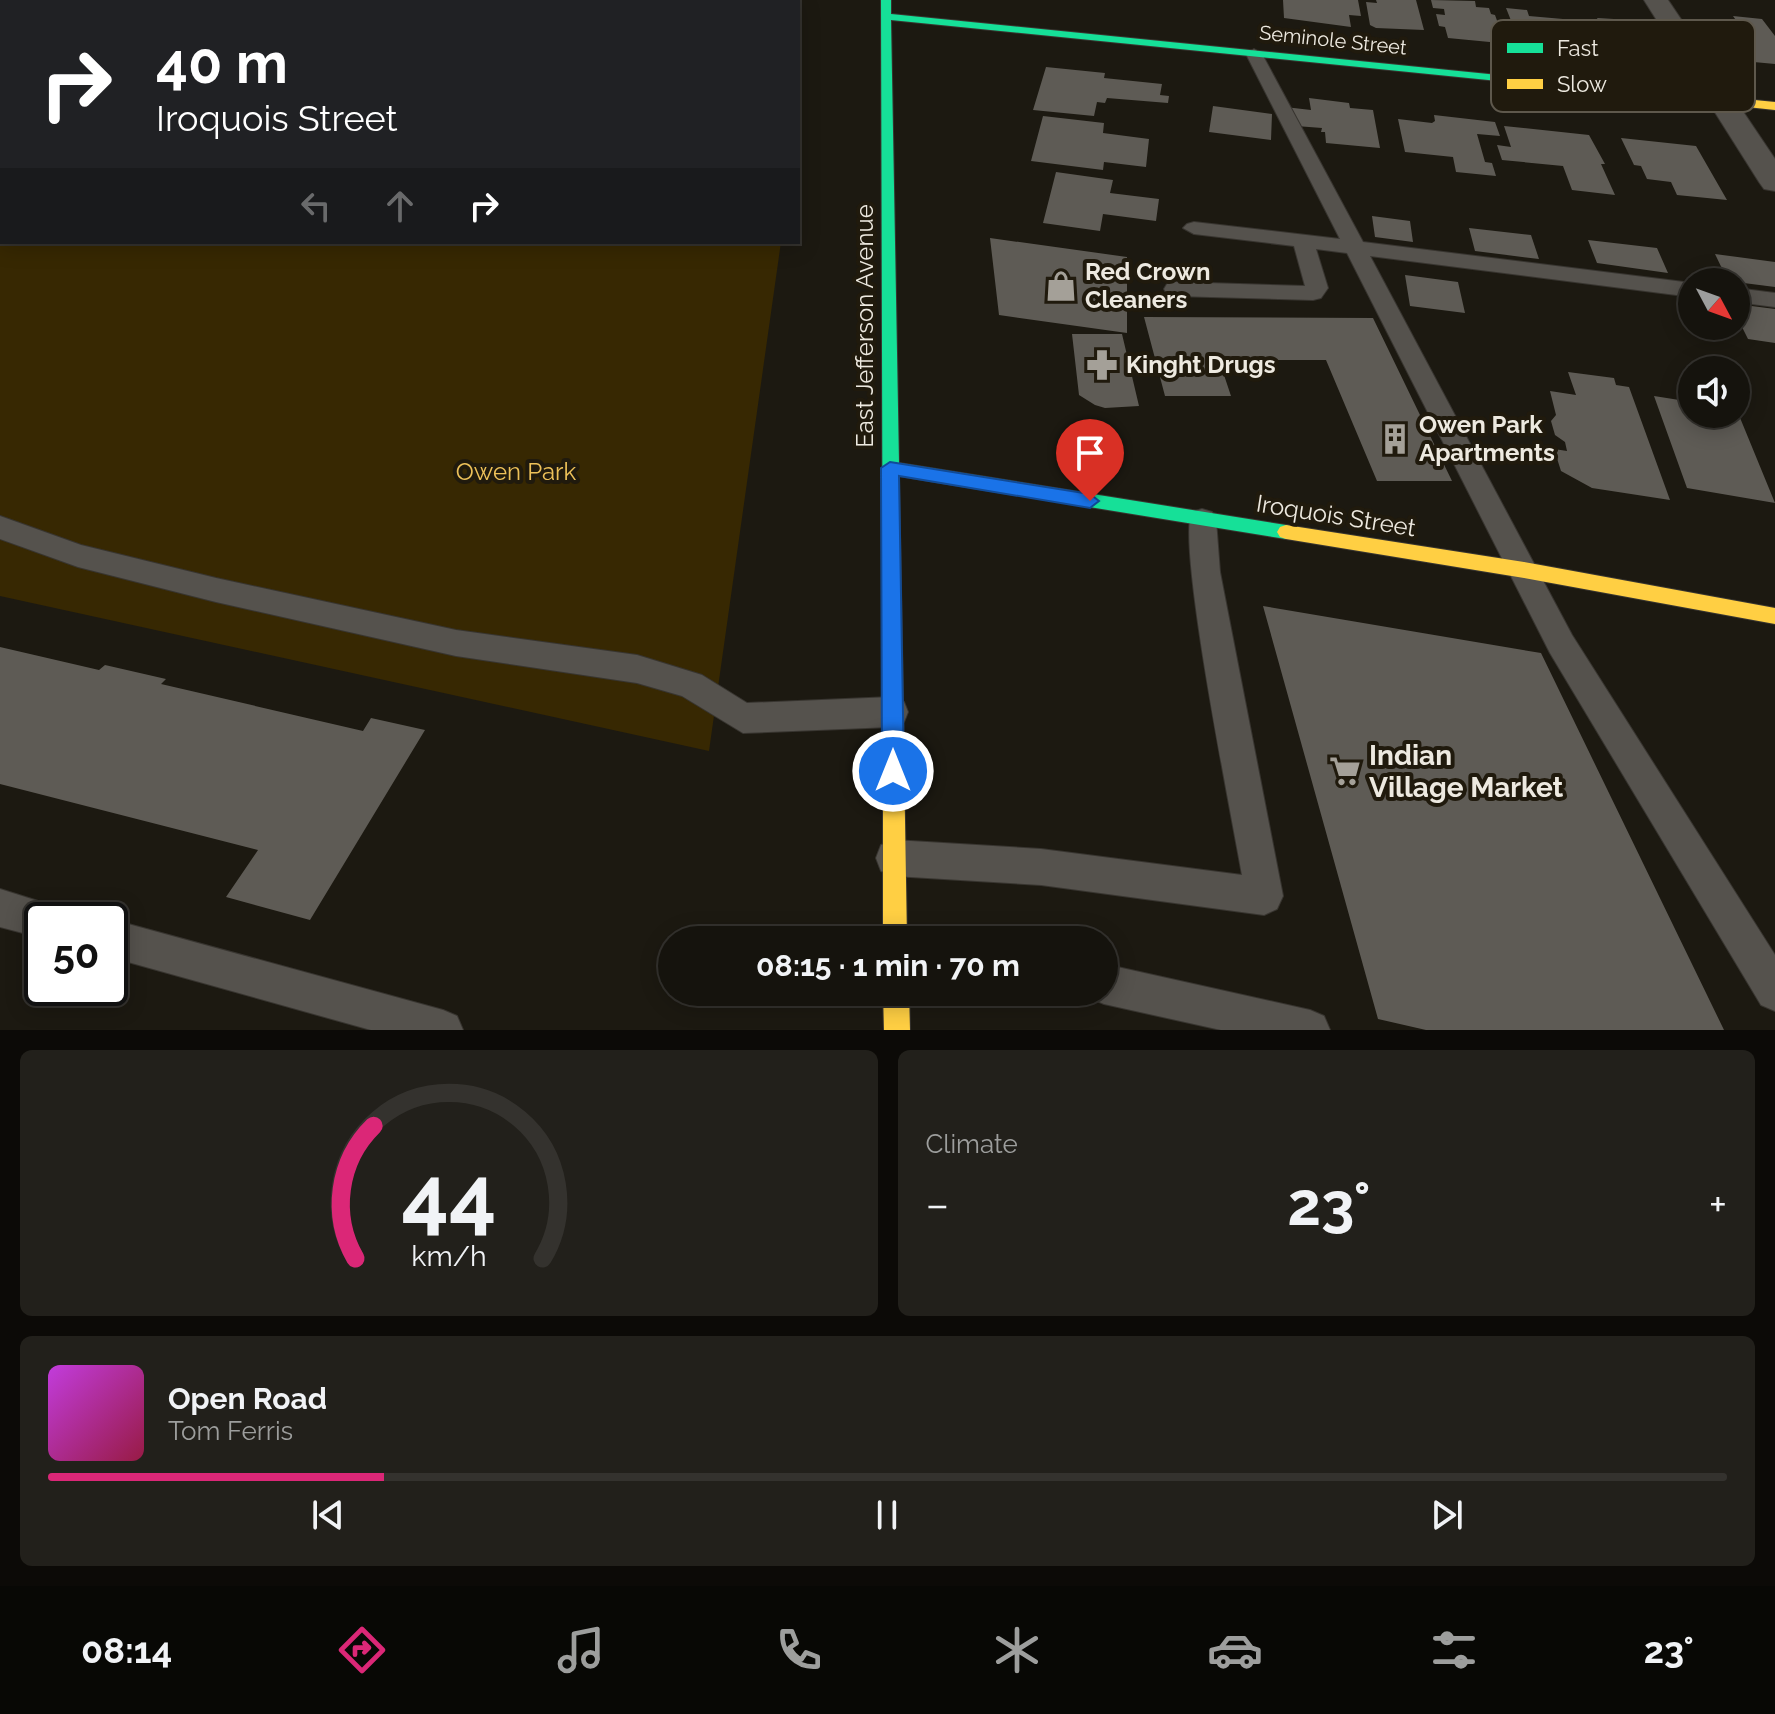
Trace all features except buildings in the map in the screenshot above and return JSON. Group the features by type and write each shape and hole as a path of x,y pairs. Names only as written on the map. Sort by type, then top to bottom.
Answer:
{"street":[{"path":"1656,0 1669,20"},
{"name":"Seminole Street","path":"887,9 1254,54 1491,77"},
{"name":"East Jefferson Avenue","path":"887,9 895,926"},
{"name":"Seminole Street","path":"1755,104 1775,106"},
{"path":"1730,112 1775,182"},
{"name":"Iroquois Street","path":"890,468 1524,570 1775,616"},
{"path":"896,1006 897,1030"}],"lane":[{"path":"1254,54 1561,644 1775,991"},
{"path":"1194,228 1678,288"},
{"path":"1175,289 1313,293 1317,288 1303,241"},
{"path":"1750,297 1775,300"},
{"path":"894,858 1041,867 1264,896 1205,572 1202,520"},
{"path":"0,527 78,556 216,590 456,643 637,669 691,685 743,718 892,712"},
{"path":"0,908 24,915"},
{"path":"128,943 443,1030"},
{"path":"1118,987 1310,1030"}],"green space":[{"name":"Owen Park","path":"0,244 781,244 709,751 0,596"}],"traffic: fast":[{"path":"886,0 893,700"},
{"path":"888,17 1491,77"},
{"path":"890,468 1286,532"}],"traffic: slow":[{"path":"1755,104 1775,106"},
{"path":"1286,532 1524,570 1775,616"},
{"path":"893,700 895,926"},
{"path":"896,1006 897,1030"}],"place":[{"name":"Red Crown Cleaners","path":"1061,286"},
{"name":"Kinght Drugs","path":"1102,365"},
{"name":"Owen Park Apartments","path":"1395,439"},
{"name":"Indian Village Market","path":"1345,771"}],"route":[{"path":"893,771 890,468 1090,501"}]}
